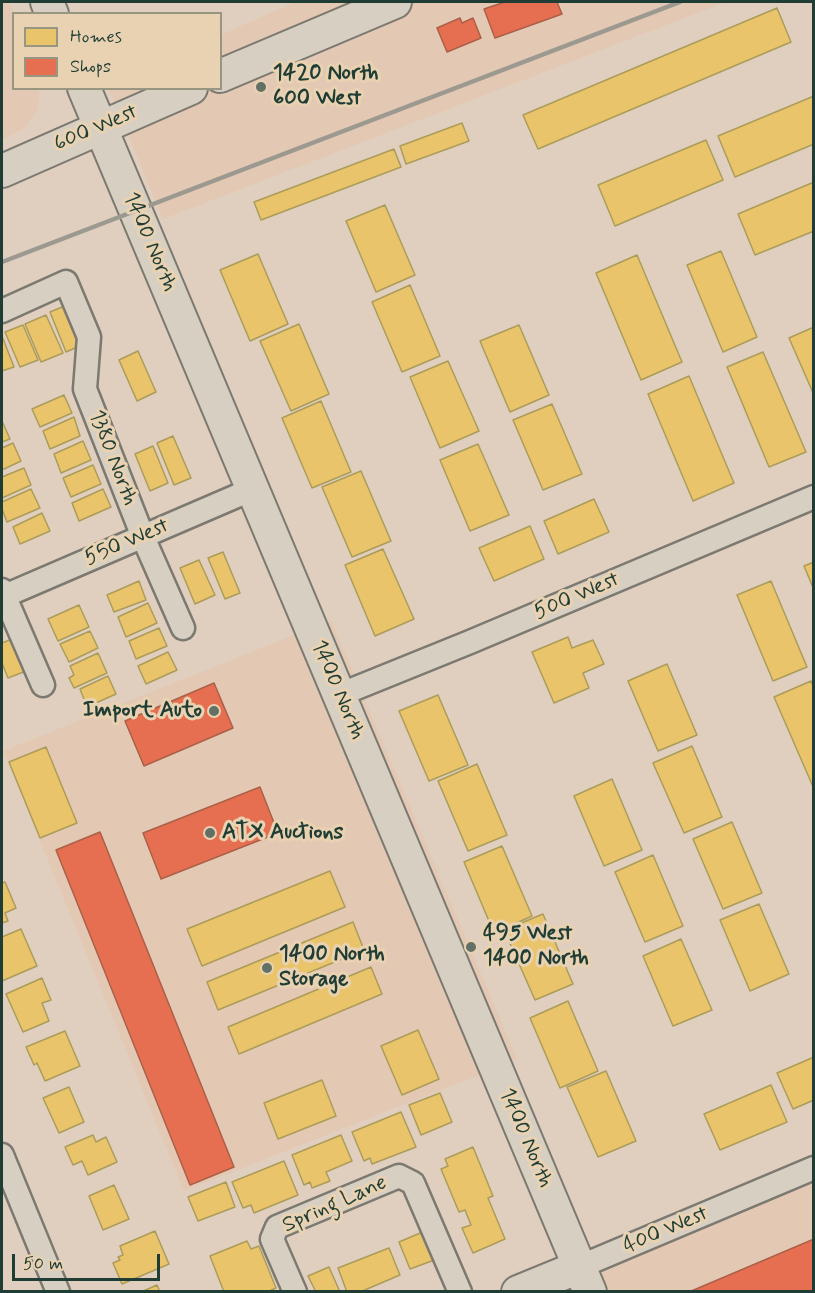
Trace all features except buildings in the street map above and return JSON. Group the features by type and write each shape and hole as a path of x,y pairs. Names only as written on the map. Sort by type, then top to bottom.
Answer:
{"main road":[{"path":"222,75 395,2"},
{"name":"1400 North","path":"85,90 584,1279"},
{"name":"600 West","path":"2,171 186,90"},
{"name":"400 West","path":"518,1292 584,1279"}],"street":[{"name":"1380 North","path":"2,311 66,282 88,337 85,389 143,537 183,628"},
{"name":"550 West","path":"2,594 143,537 253,489"},
{"name":"500 West","path":"339,695 813,497"},
{"path":"2,594 43,685"},
{"path":"2,1155 58,1292"},
{"name":"400 West","path":"584,1279 813,1168"},
{"name":"Spring Lane","path":"295,1292 272,1239 277,1227 399,1176 413,1183 460,1292"}],"shaded area":[{"path":"2,2 9,2 14,12 12,90 39,90 38,110 23,129 2,140"},
{"path":"295,2 726,2 163,219 109,90 222,90 222,35"},
{"path":"331,620 517,1059 184,1191 3,751"},
{"path":"813,1154 813,1291 566,1291 557,1264"}],"railway":[{"path":"2,262 680,2"}],"place":[{"name":"1420 North 600 West","path":"261,87"},
{"name":"Import Auto","path":"214,711"},
{"name":"ATX Auctions","path":"210,833"},
{"name":"495 West 1400 North","path":"471,947"},
{"name":"1400 North Storage","path":"267,968"}]}
